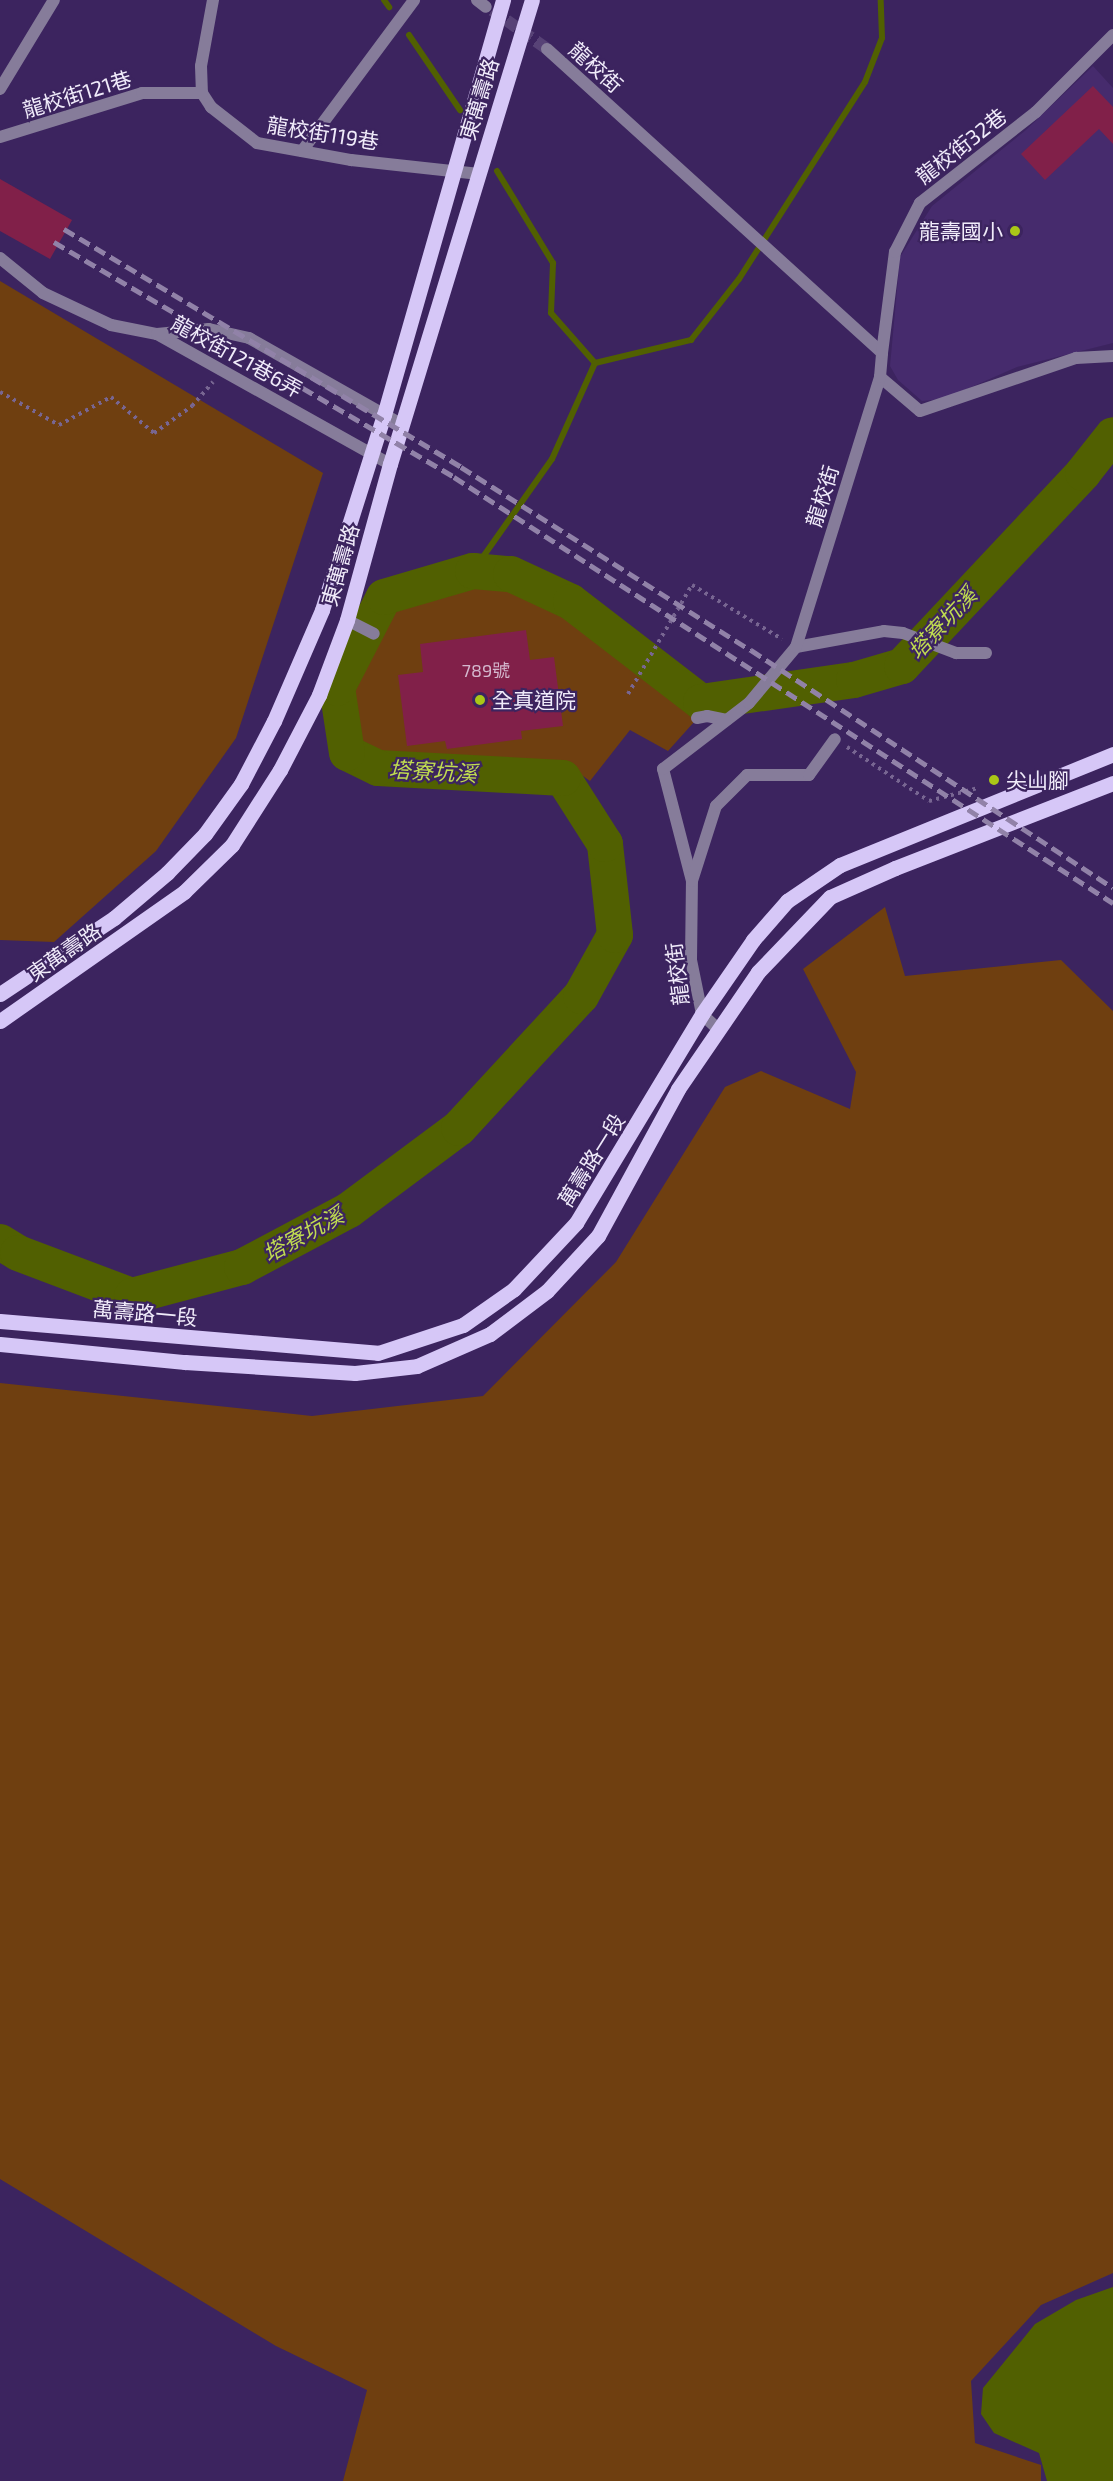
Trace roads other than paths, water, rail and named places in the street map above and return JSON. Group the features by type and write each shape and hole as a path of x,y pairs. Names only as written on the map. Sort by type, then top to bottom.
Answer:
{"main road":[{"name":"東萬壽路","path":"0,994 114,918 205,834 241,784 283,702 322,610 372,454 503,0"},
{"name":"東萬壽路","path":"0,1021 184,892 232,845 280,770 319,695 347,620 390,464 532,0"},
{"path":"322,610 347,620"},
{"name":"萬壽路一段","path":"0,1321 378,1353 463,1325 514,1289 576,1223 702,1014 753,940 787,902 840,865 1113,754"},
{"name":"萬壽路一段","path":"0,1344 185,1362 355,1373 417,1366 461,1348 521,1314 598,1236 678,1089 758,972 830,897 895,868 1113,783"}],"street":[{"name":"龍校街121巷","path":"0,89 54,0"},
{"path":"202,93 201,66 213,0"},
{"path":"302,151 414,0"},
{"name":"龍校街32巷","path":"882,353 895,252 920,203 1036,112 1113,35"},
{"name":"龍校街","path":"547,50 882,353 880,377 796,647 749,703 663,769 692,881 691,960 702,1014 719,1030"},
{"name":"龍校街121巷","path":"0,137 142,93 202,93"},
{"name":"龍校街119巷","path":"202,93 211,107 257,143 351,160 453,168 479,174"},
{"name":"龍校街121巷6弄","path":"0,258 43,293 111,325 157,334 390,464"},
{"path":"157,334 209,329 249,338 402,425"},
{"path":"880,377 920,411 1076,358 1113,356"},
{"path":"347,620 374,634"},
{"path":"796,647 884,630 903,633 956,653 986,652"},
{"path":"698,718 707,716 727,720"},
{"path":"692,881 717,806 747,775 809,775 835,739"}],"waterway":[{"path":"384,0 389,7"},
{"path":"473,571 552,459 595,363 691,340 739,279 865,82 882,38 881,0"},
{"path":"409,35 460,110"},
{"path":"497,171 553,263 551,313 595,363"},
{"name":"塔寮坑溪","path":"0,1242 18,1253 132,1296 242,1267 349,1210 459,1128 581,996 615,935 605,844 563,778 378,768 347,753 337,688 384,597 473,571 511,574 571,602 701,702 854,680 902,666 1083,473 1113,435"}],"tunnel":[{"path":"492,10 547,49"}],"railway":[{"path":"64,229 461,467 751,650 1113,888"},
{"path":"54,242 454,477 1113,903"}],"place":[{"name":"龍壽國小","path":"1015,231"},
{"name":"全真道院","path":"480,700"},
{"name":"尖山腳","path":"994,780"}]}
